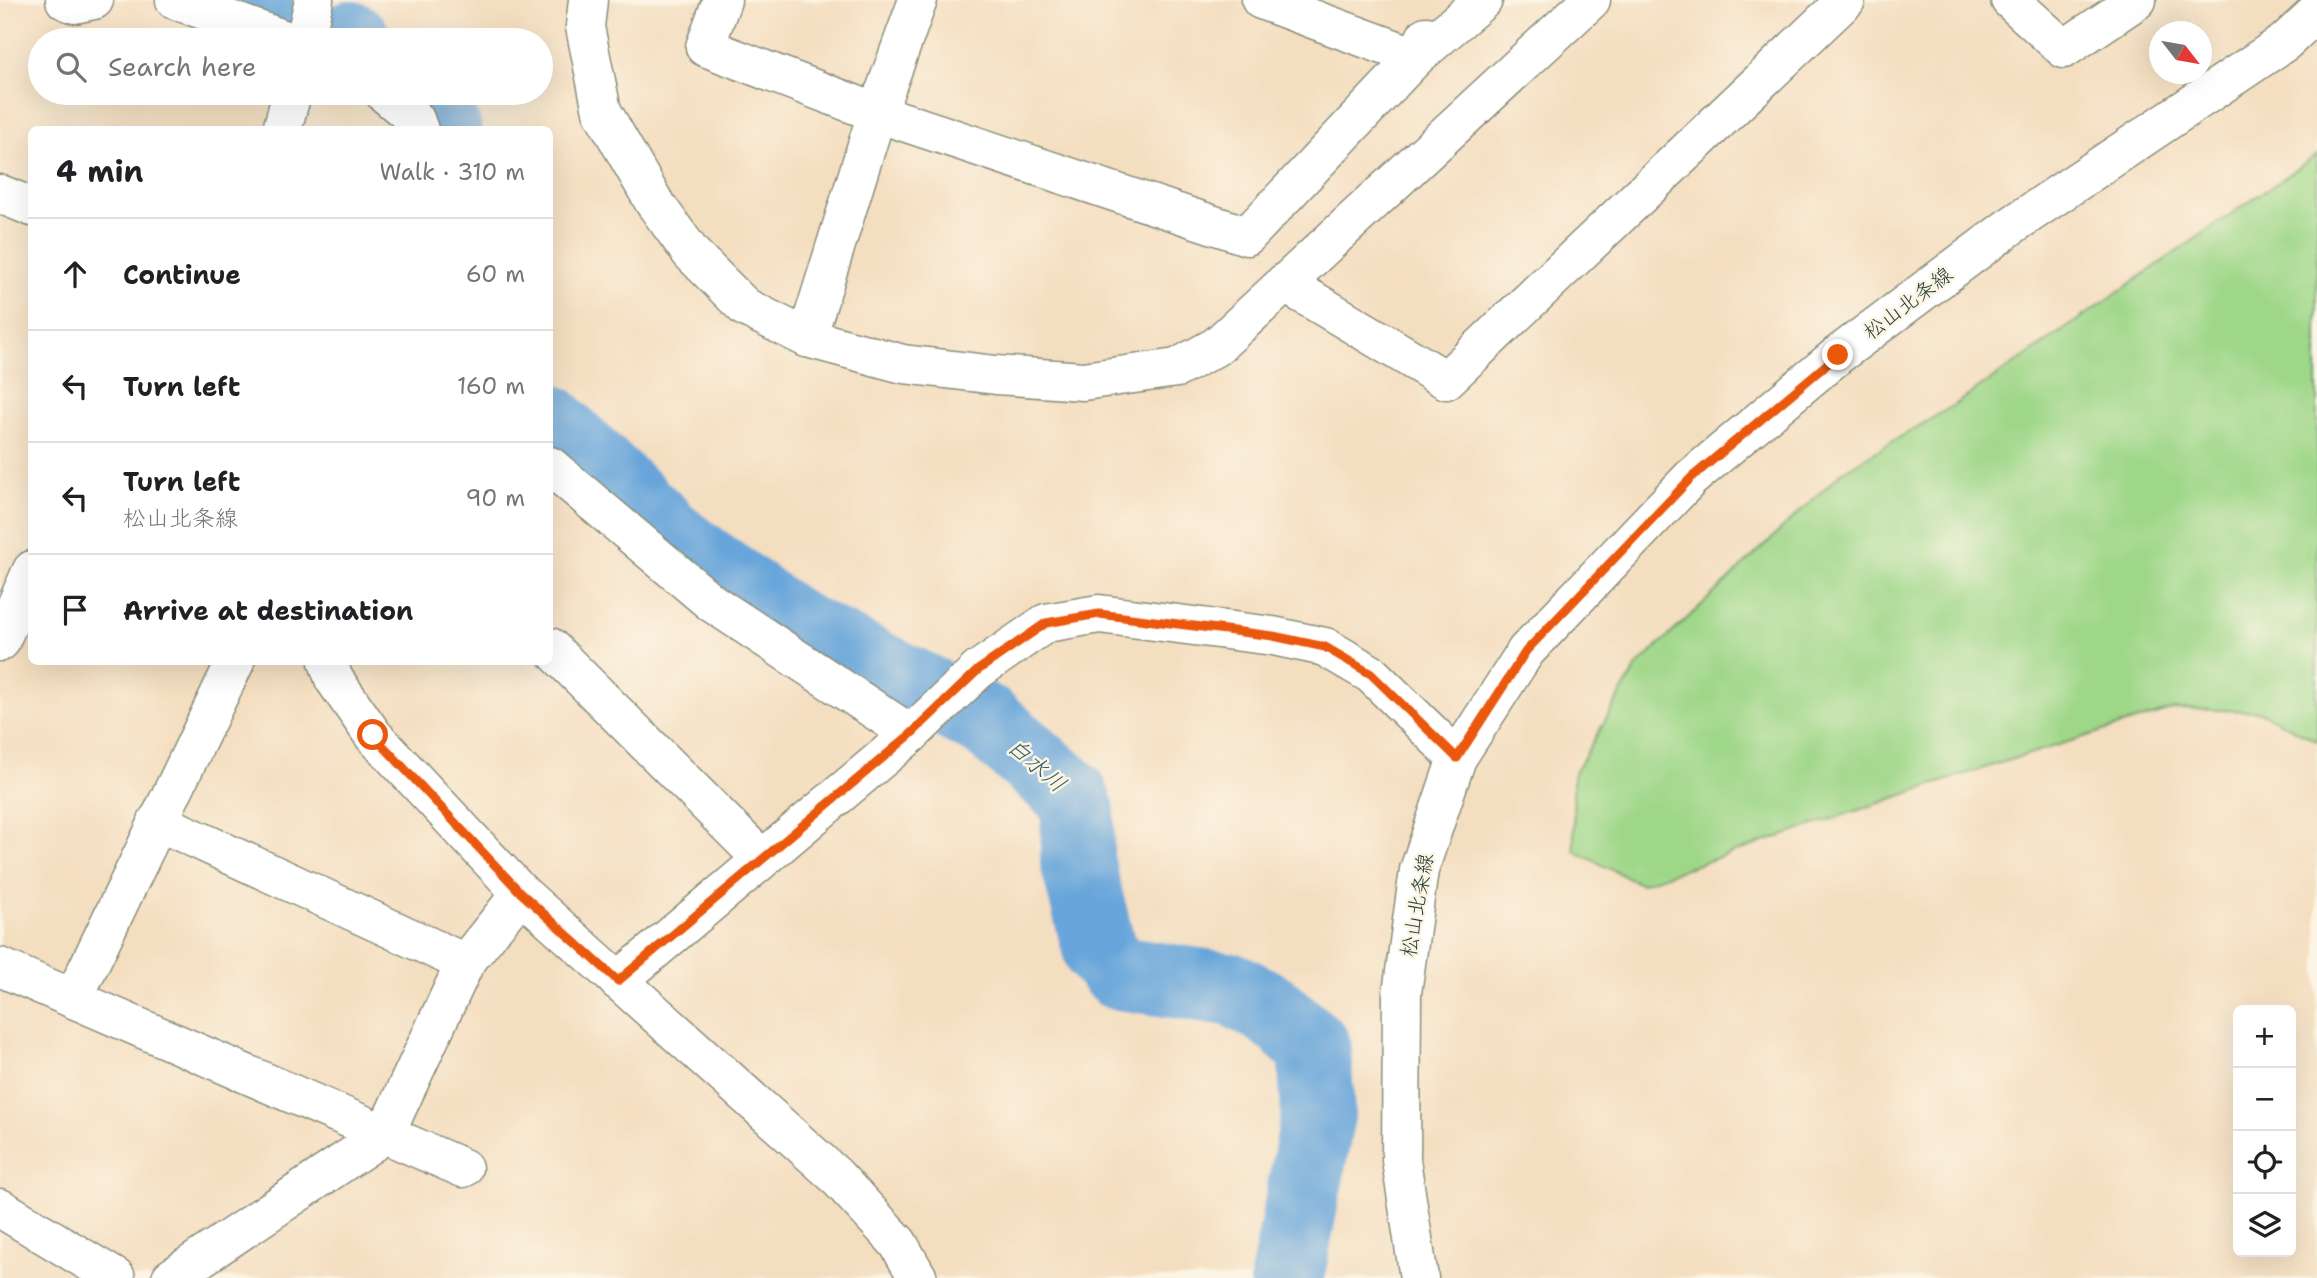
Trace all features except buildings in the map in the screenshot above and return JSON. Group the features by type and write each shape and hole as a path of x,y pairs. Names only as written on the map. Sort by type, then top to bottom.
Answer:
{"street":[{"path":"65,0 75,4 94,0"},
{"path":"174,0 252,28"},
{"path":"308,28 314,0"},
{"path":"588,0 585,27 602,111 654,202 691,253 745,307 807,338 903,364 996,375 1083,381 1177,368 1217,346 1591,0"},
{"path":"722,0 705,47 877,113 1247,236 1416,57 1483,0"},
{"path":"807,338 877,113 918,0"},
{"path":"1261,0 1416,57"},
{"path":"1416,57 1444,0"},
{"path":"1284,283 1446,380 1846,0"},
{"path":"2010,0 2064,49 2137,0"},
{"name":"松山北条線","path":"1419,1278 1401,1160 1402,993 1419,870 1457,758 1526,651 1691,478 1838,355 1965,260 2285,42 2317,12"},
{"path":"283,126 289,105"},
{"path":"398,105 415,119 418,126"},
{"path":"0,194 28,205"},
{"path":"553,469 712,603 911,734"},
{"path":"0,642 28,579"},
{"path":"618,981 911,734 978,670 1046,623 1099,614 1273,636 1325,647 1371,674 1457,758"},
{"path":"553,650 762,859"},
{"path":"73,999 234,665"},
{"path":"329,665 334,679 373,735 521,893 835,1175 898,1243 918,1278"},
{"path":"158,821 465,963"},
{"path":"171,1278 385,1134 465,963 521,893"},
{"path":"0,967 463,1168"},
{"path":"0,1208 116,1278"}],"green space":[{"path":"2317,155 2317,741 2258,711 2174,709 1965,774 1640,884 1574,851 1573,776 1637,666 1843,471 1956,404"}],"waterway":[{"name":"白水川","path":"267,0 286,8"},
{"name":"白水川","path":"429,105 443,126"},
{"name":"白水川","path":"553,424 677,542 796,627 986,721 1071,794 1078,812 1077,861 1100,952 1118,973 1234,990 1270,1009 1314,1047 1318,1115 1287,1278"}],"route":[{"path":"373,735 521,893 618,981 911,734 978,670 1046,623 1099,614 1273,636 1325,647 1371,674 1457,758 1526,651 1691,478 1838,355"}]}
